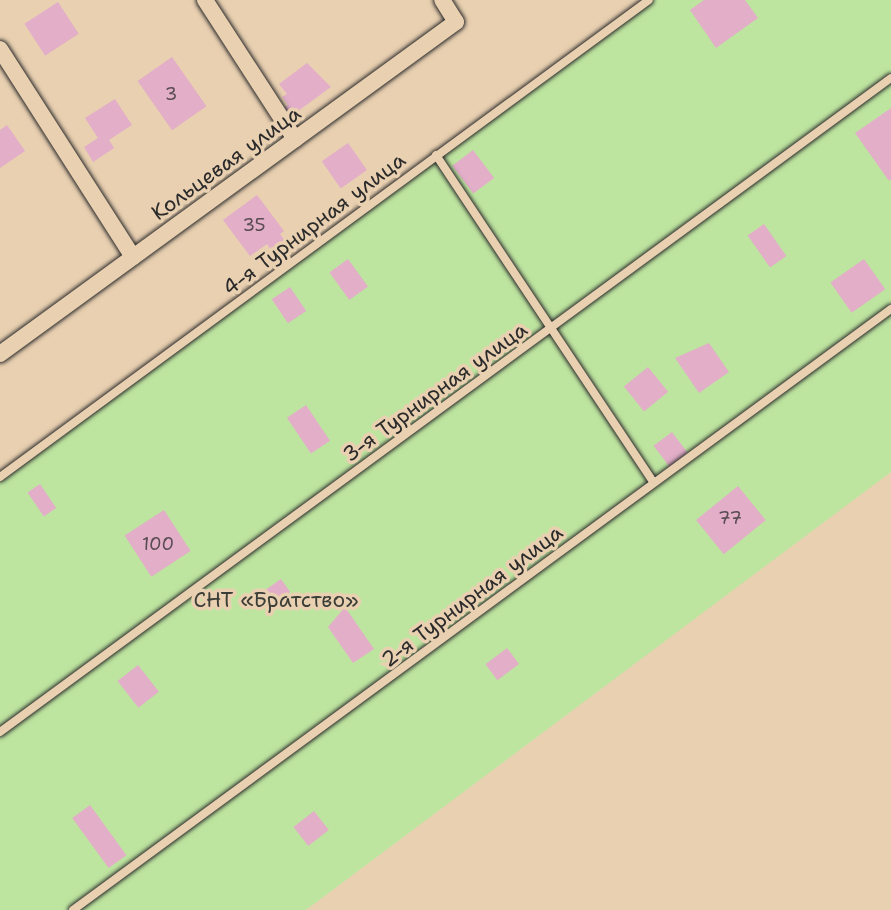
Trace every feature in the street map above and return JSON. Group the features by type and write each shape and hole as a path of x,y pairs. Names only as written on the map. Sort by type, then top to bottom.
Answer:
{"street":[{"path":"205,0 295,139"},
{"name":"Кольцевая улица","path":"0,354 456,22 442,0"},
{"path":"0,49 133,257"}],"lane":[{"name":"4-я Турнирная улица","path":"0,477 649,0"},
{"name":"3-я Турнирная улица","path":"0,733 891,78"},
{"path":"436,155 653,482"},
{"name":"2-я Турнирная улица","path":"73,910 891,309"}],"green space":[{"name":"СНТ «Братство»","path":"646,0 891,0 891,472 306,910 0,910 0,472"}],"building":[{"path":"704,0 745,0 758,18 716,48 690,10"},
{"path":"58,2 79,34 45,56 24,24"},
{"path":"172,57 206,106 172,130 138,81"},
{"path":"307,63 331,87 287,119 280,110 288,105 282,97 287,94 279,84"},
{"path":"115,99 132,125 109,140 114,148 93,162 84,147 98,138 85,118"},
{"path":"891,108 891,179 889,181 855,133"},
{"path":"7,125 25,151 0,168 0,130"},
{"path":"348,143 367,170 341,188 322,161"},
{"path":"473,150 494,178 473,194 452,166"},
{"path":"257,195 284,231 280,234 289,246 275,256 267,244 250,256 223,220"},
{"path":"764,224 786,256 770,267 748,235"},
{"path":"348,259 368,287 349,300 329,273"},
{"path":"864,259 885,289 852,313 830,283"},
{"path":"290,287 306,311 288,323 272,299"},
{"path":"709,343 729,372 699,393 675,358"},
{"path":"648,367 668,392 644,411 624,387"},
{"path":"306,405 330,441 311,454 287,418"},
{"path":"672,432 688,453 669,467 654,446"},
{"path":"40,484 56,508 44,516 28,492"},
{"path":"738,486 766,520 724,554 696,520"},
{"path":"164,510 191,551 151,577 125,536"},
{"path":"281,579 290,592 268,608 259,594"},
{"path":"345,607 374,649 353,663 328,627"},
{"path":"507,648 519,664 497,680 485,664"},
{"path":"138,665 159,692 138,708 118,681"},
{"path":"90,805 126,855 109,868 72,818"},
{"path":"314,811 329,830 308,846 294,827"}]}
